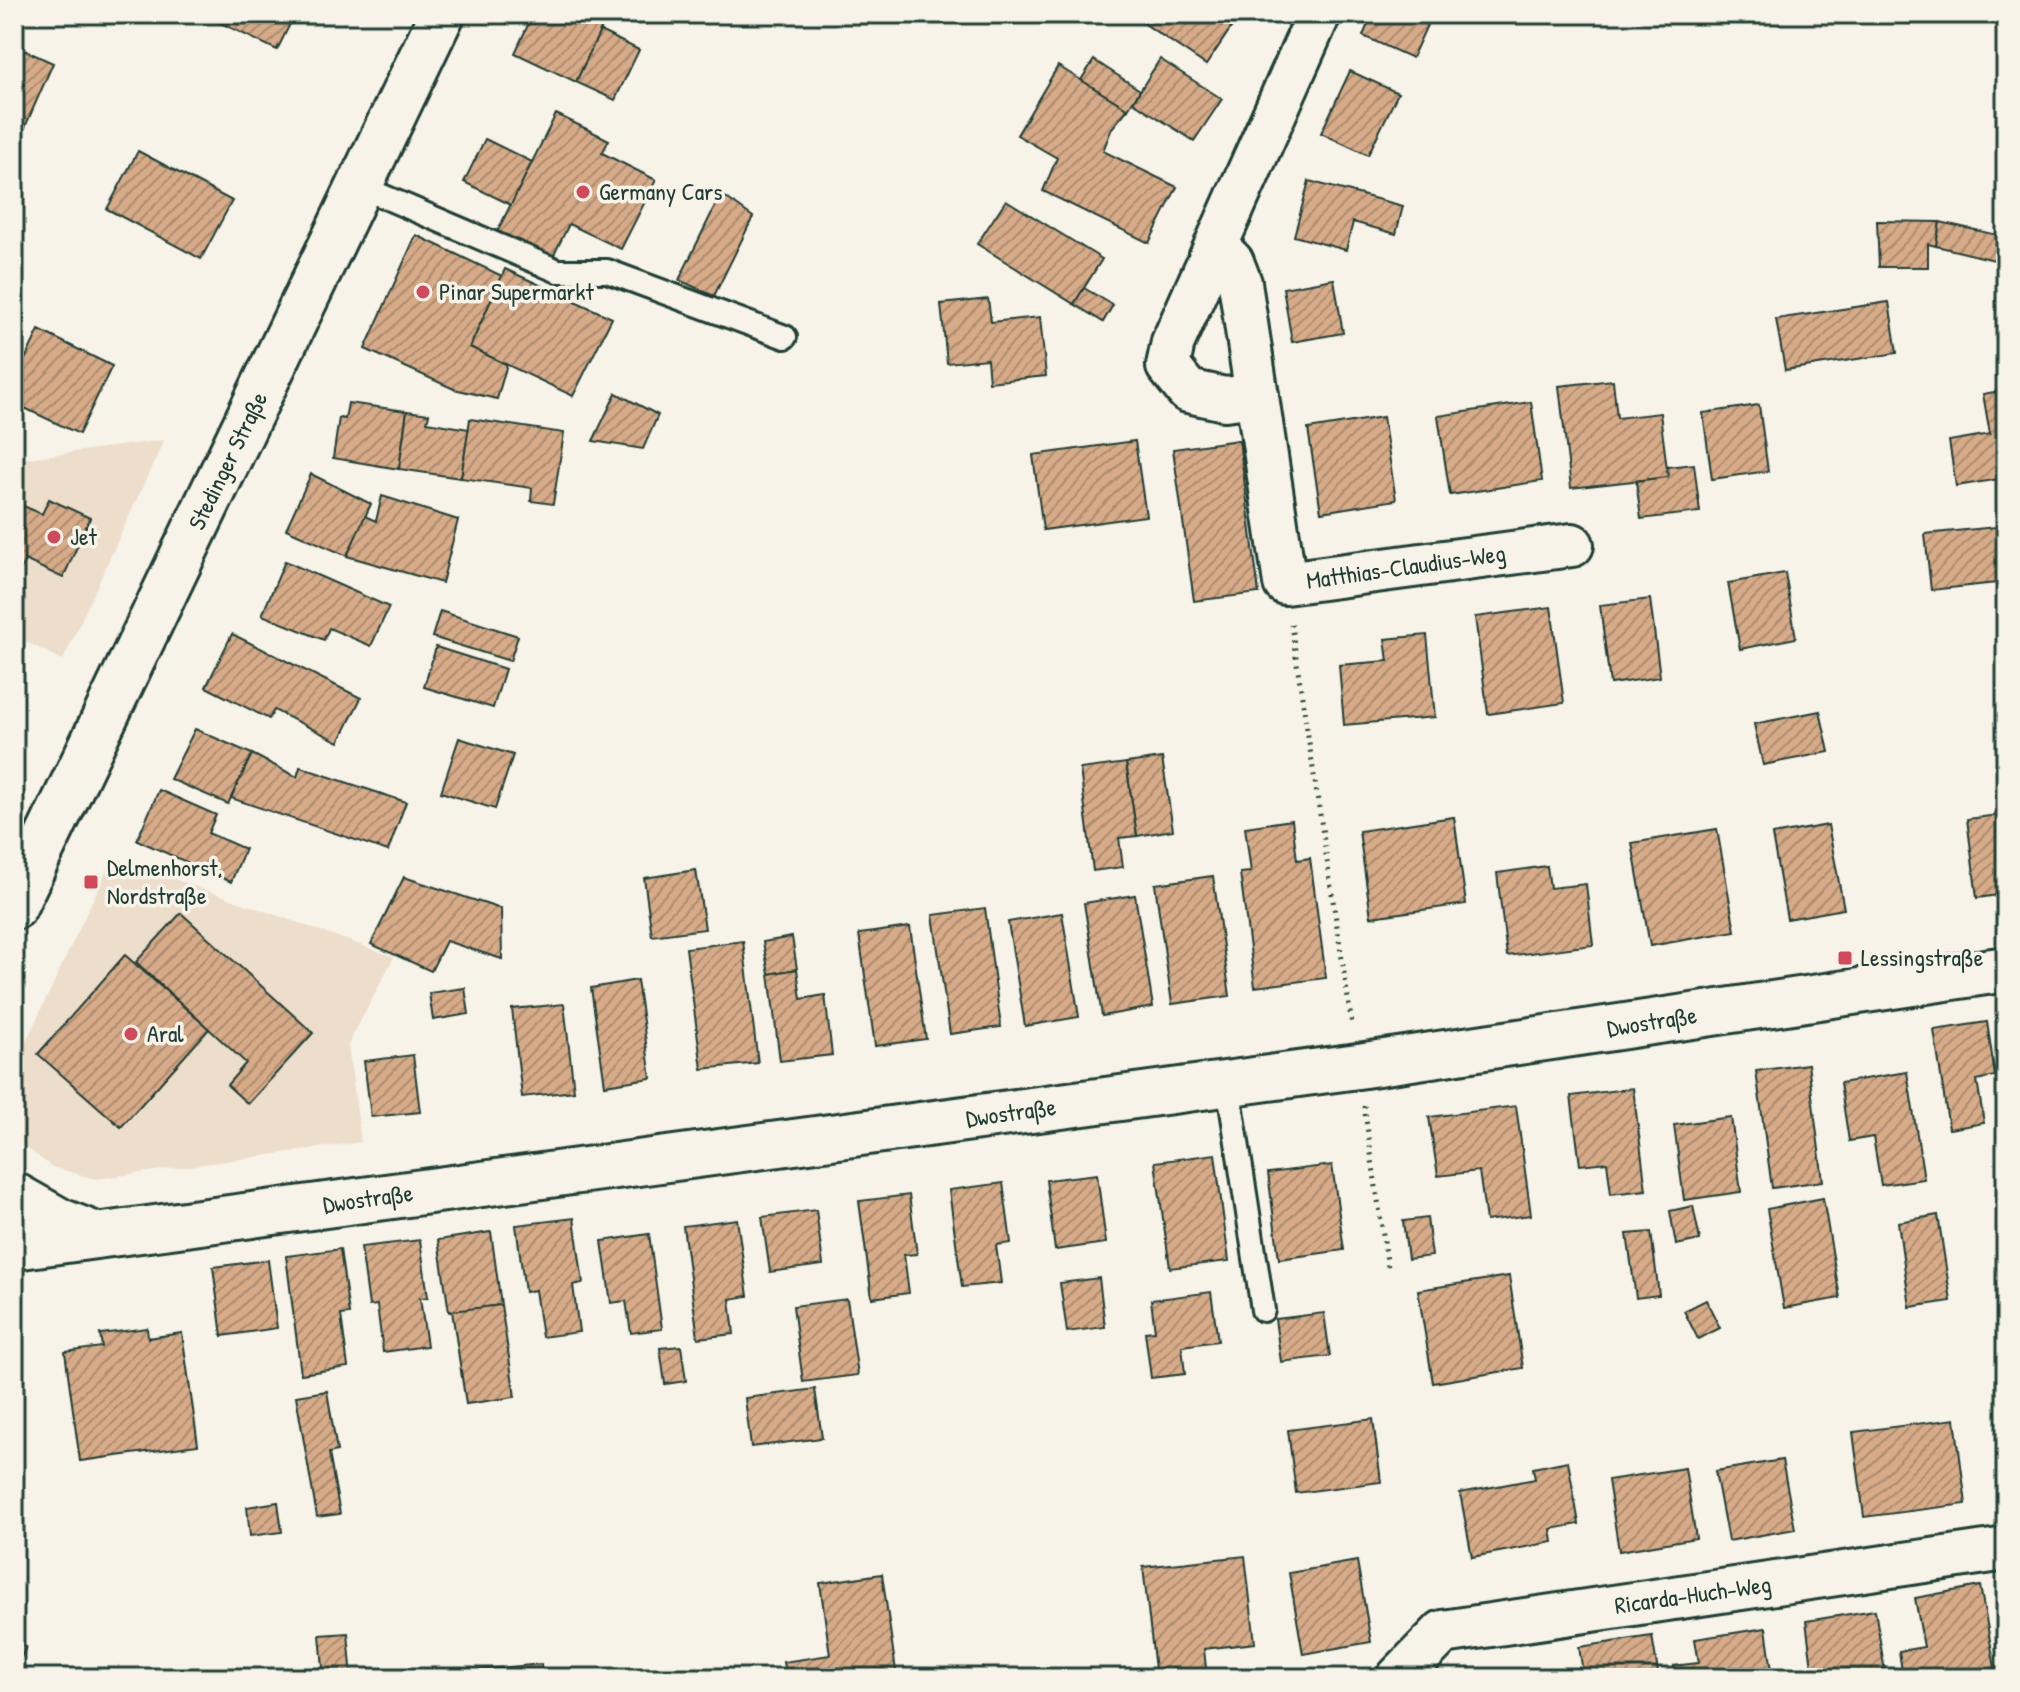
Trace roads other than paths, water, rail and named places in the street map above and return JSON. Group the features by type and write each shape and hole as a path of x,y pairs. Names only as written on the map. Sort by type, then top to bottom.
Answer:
{"street":[{"name":"Stedinger Straße","path":"14,907 442,14"},
{"path":"1257,395 1225,399 1188,391 1168,366 1173,342 1319,14"},
{"name":"Matthias-Claudius-Weg","path":"1217,247 1232,262 1240,283 1285,583 1572,545"},
{"name":"Dwostraße","path":"14,1247 1358,1066 2006,969"},
{"path":"14,1195 60,1221 98,1236"},
{"name":"Ricarda-Huch-Weg","path":"1398,1678 1443,1632 2006,1549"}],"lane":[{"path":"359,186 558,271 607,271 785,337"},
{"path":"1228,1084 1263,1310"}],"place":[{"name":"Germany Cars","path":"583,192"},
{"name":"Pinar Supermarkt","path":"423,292"},
{"name":"Jet","path":"54,537"},
{"name":"Delmenhorst, Nordstraße","path":"91,882"},
{"name":"Lessingstraße","path":"1845,958"},
{"name":"Aral","path":"131,1034"}]}
